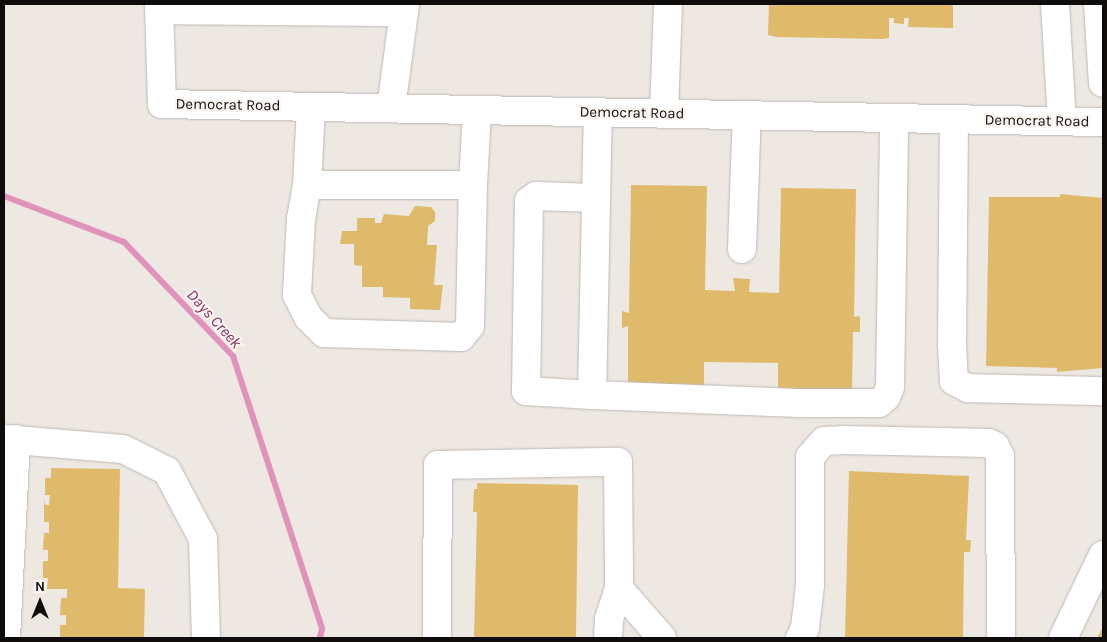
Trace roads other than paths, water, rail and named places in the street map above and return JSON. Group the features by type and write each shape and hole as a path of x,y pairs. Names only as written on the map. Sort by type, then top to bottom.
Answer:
{"street":[{"path":"664,113 668,4"},
{"path":"1055,4 1062,121"},
{"path":"1098,4 1103,83"},
{"path":"159,7 405,8 391,108"},
{"name":"Democrat Road","path":"159,7 162,104 1103,122"},
{"path":"311,107 307,185 301,218 297,295 308,317 324,332 461,337 470,326 476,110"},
{"path":"592,395 598,112"},
{"path":"742,249 747,115"},
{"path":"596,198 536,196 529,201 526,392 805,403 878,403 886,397 890,388 894,118"},
{"path":"954,119 952,344 954,381 968,388 1103,391"},
{"path":"307,185 473,185"},
{"path":"6,638 10,439 123,449 167,471 203,539 206,638"},
{"path":"800,638 805,628 810,585 810,457 824,441 844,440 989,443 995,446 1000,456 1001,638"},
{"path":"437,638 438,465 618,462 619,589 608,619 608,638"},
{"path":"1063,638 1103,555"},
{"path":"619,589 662,638"}],"waterway":[{"name":"Days Creek","path":"4,196 124,242 233,356 322,629 320,638"}]}
